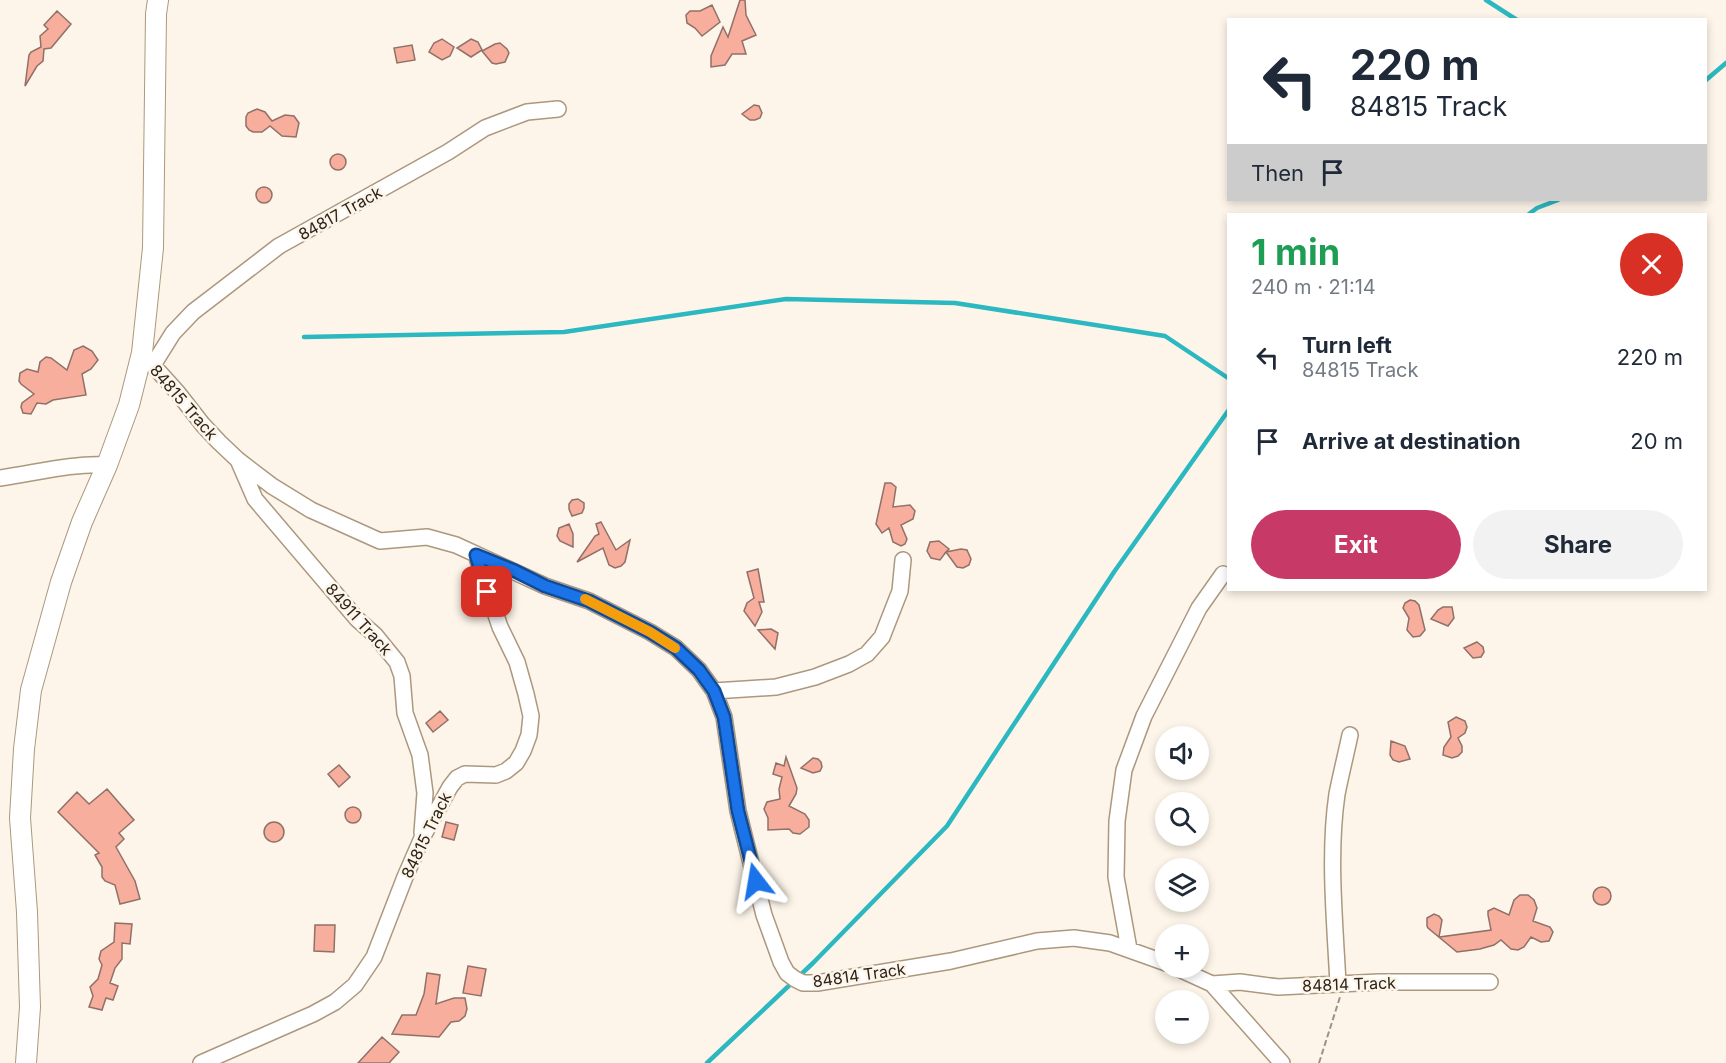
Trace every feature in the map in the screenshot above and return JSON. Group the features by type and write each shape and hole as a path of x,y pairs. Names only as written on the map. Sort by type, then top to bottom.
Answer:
{"street":[{"path":"26,1063 30,1006 27,912 20,818 30,690 61,582 82,522 107,465 147,359 153,248 158,0"},
{"name":"84817 Track","path":"147,359 193,312 279,246 448,152 485,128 527,112 558,109"},
{"name":"84815 Track","path":"147,359 203,425 238,460 272,486 311,510 380,541"},
{"name":"84911 Track","path":"238,460 255,499 357,620 375,635 397,663 402,676 405,713 420,755 425,793 422,838"},
{"path":"0,478 72,466 107,465"},
{"name":"84814 Track","path":"380,541 427,537 456,545 545,586 589,601 650,632 676,648 699,670 714,691 724,717 738,811 765,915 781,962 795,979 803,983 817,983 951,961 1037,941 1074,938 1110,943 1155,959"},
{"name":"84815 Track","path":"201,1063 313,1014 335,1002 355,985 375,957 422,838 450,787 457,778 465,774 496,775 506,771 516,763 523,751 529,735 531,716 518,662 500,627 476,555"},
{"path":"714,691 776,687 827,673 867,654 882,637 900,591 903,560"},
{"path":"1129,949 1116,877 1117,821 1124,770 1143,716 1199,608 1224,574"},
{"path":"1341,984 1334,893 1334,840 1337,795 1350,735"},
{"name":"84814 Track","path":"1199,978 1212,984 1240,982 1278,987 1490,982"},
{"path":"1212,984 1282,1063"}],"path":[{"path":"1319,1063 1341,984"}],"building":[{"path":"740,0 745,0 746,15 756,35 742,41 746,54 732,54 725,65 711,67 711,56 723,27 728,37"},
{"path":"712,5 720,22 702,36 687,23 686,15 690,11 700,11"},
{"path":"57,11 71,24 51,48 44,49 43,61 37,66 25,86 29,55 41,47 40,36 48,29 44,25"},
{"path":"442,39 454,47 450,56 442,60 429,52 434,43"},
{"path":"471,39 478,42 482,50 471,57 457,48"},
{"path":"500,43 509,53 505,62 492,63 482,51"},
{"path":"412,45 415,60 397,63 394,48"},
{"path":"754,105 759,106 762,113 760,118 750,120 742,114"},
{"path":"257,109 265,112 272,121 285,115 294,116 299,123 296,137 282,136 270,126 262,132 249,130 246,126 246,117 248,113"},
{"path":"338,154 344,156 346,162 344,168 338,170 332,168 330,162 332,156"},
{"path":"264,187 270,189 272,195 270,201 264,203 258,201 256,195 258,189"},
{"path":"83,346 92,351 98,360 91,369 82,374 86,395 53,400 46,404 37,403 31,414 23,413 22,403 34,394 19,381 20,373 27,369 38,372 40,362 46,357 67,370 74,350"},
{"path":"885,483 891,483 896,487 893,507 910,505 915,511 913,519 901,525 907,539 901,546 893,542 889,528 882,533 876,524"},
{"path":"578,499 584,503 584,508 582,513 572,516 569,504 572,500"},
{"path":"601,522 616,550 630,540 625,562 621,566 615,568 609,565 603,548 577,562 595,536 599,534 596,524"},
{"path":"569,524 573,534 573,547 560,541 557,536 559,528"},
{"path":"939,541 949,549 940,560 931,558 927,551 930,542"},
{"path":"967,550 971,559 969,565 963,568 957,567 946,552"},
{"path":"758,569 764,602 759,602 762,612 755,626 744,611 747,603 754,598 747,572"},
{"path":"1410,600 1419,605 1425,630 1420,636 1413,637 1407,630 1409,618 1403,608"},
{"path":"1443,607 1452,607 1454,618 1448,626 1431,619"},
{"path":"771,629 778,633 775,649 758,630"},
{"path":"1477,642 1483,647 1484,652 1481,657 1473,658 1464,648"},
{"path":"440,711 448,720 433,732 426,723"},
{"path":"1456,717 1465,721 1467,727 1465,733 1458,738 1462,752 1452,758 1443,755 1444,747 1451,737 1448,722"},
{"path":"1391,741 1405,746 1410,759 1399,762 1393,760 1390,755"},
{"path":"786,757 797,788 789,806 805,814 809,820 809,827 800,834 793,833 789,829 768,830 768,818 764,809 767,802 780,799 779,789 782,777 773,774 776,763 784,766"},
{"path":"813,758 821,762 820,771 813,773 801,768"},
{"path":"339,765 350,777 339,787 328,774"},
{"path":"107,789 134,820 119,833 124,839 116,847 135,881 140,899 120,904 115,885 105,881 102,877 102,867 95,855 99,853 58,812 77,792 89,804"},
{"path":"350,807 356,807 361,815 359,821 350,823 345,818 345,812"},
{"path":"274,822 281,825 284,832 281,839 274,842 267,839 264,832 267,825"},
{"path":"446,822 458,825 454,840 442,837"},
{"path":"1602,887 1608,890 1611,896 1608,902 1602,905 1596,902 1593,896 1596,890"},
{"path":"1520,895 1528,895 1534,900 1537,908 1533,921 1550,927 1553,932 1549,941 1541,942 1531,937 1524,947 1518,950 1511,949 1501,940 1494,945 1480,949 1457,952 1428,928 1427,926 1427,918 1434,914 1442,920 1439,937 1491,930 1488,911 1494,908 1509,915 1514,900"},
{"path":"115,923 132,924 130,944 122,943 122,959 115,968 110,983 118,986 113,1000 106,998 102,1010 89,1007 93,996 90,987 98,979 102,965 99,959 101,951 114,942"},
{"path":"315,925 335,925 334,952 314,951"},
{"path":"468,966 486,969 481,996 463,993"},
{"path":"427,973 440,975 436,1004 454,998 465,998 467,1009 465,1016 459,1021 451,1022 439,1037 392,1034 402,1015 416,1015 424,994"},
{"path":"382,1037 399,1052 389,1063 358,1063"}],"waterway":[{"path":"1486,0 1514,18"},
{"path":"1707,79 1726,63"},
{"path":"1530,213 1555,201"},
{"path":"304,337 564,332 786,299 955,303 1165,336 1227,377"},
{"path":"707,1063 813,963 947,826 1114,572 1227,412"}],"slow traffic":[{"path":"585,599 650,632 675,648"}],"route":[{"path":"487,592 476,555 545,586 589,601 650,632 676,648 699,670 714,691 724,717 738,811 756,881"}]}
